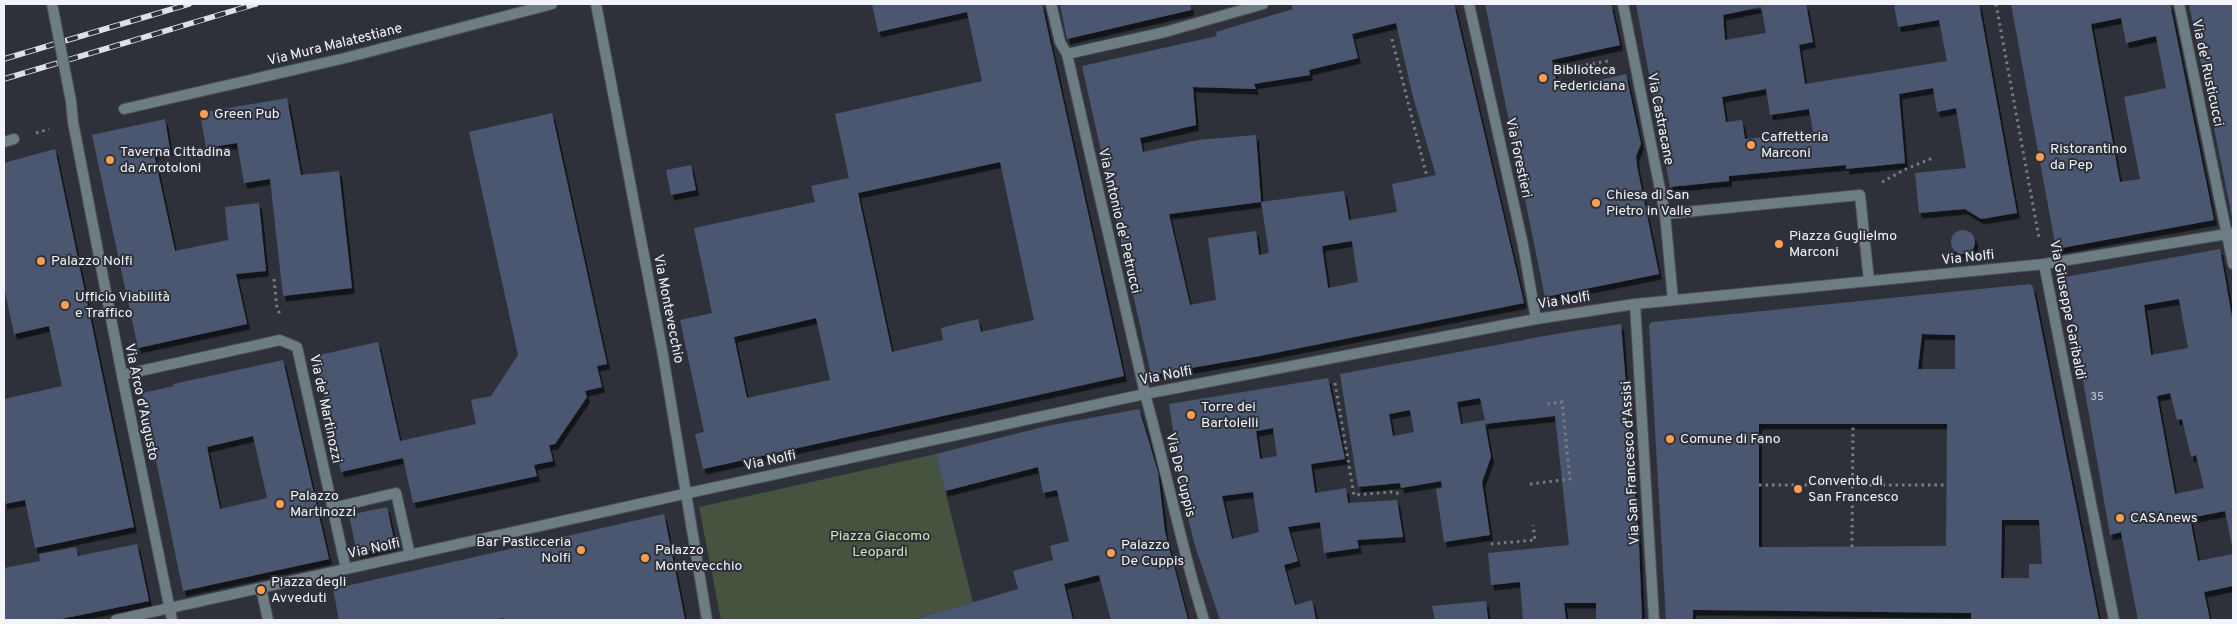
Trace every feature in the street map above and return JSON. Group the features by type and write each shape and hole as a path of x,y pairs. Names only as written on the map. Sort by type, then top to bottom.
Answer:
{"street":[{"name":"Via Arco d'Augusto","path":"52,4 72,100 72,122 172,620"},
{"name":"Via Mura Malatestiane","path":"124,109 345,58 552,4"},
{"name":"Via Montevecchio","path":"596,4 663,355 684,494 706,620"},
{"name":"Via Antonio de' Petrucci","path":"1051,4 1060,42 1067,54 1145,394"},
{"path":"1067,54 1166,32 1263,4"},
{"name":"Via Forestieri","path":"1470,4 1523,245 1536,319"},
{"name":"Via Castracane","path":"1624,4 1665,214 1673,300"},
{"name":"Via de' Rusticucci","path":"2178,4 2230,234 2233,264"},
{"path":"1665,214 1860,195 1868,281"},
{"name":"Via Nolfi","path":"116,620 1145,394 1536,319 1635,304 2044,264 2230,234"},
{"name":"Via Giuseppe Garibaldi","path":"2044,264 2114,620"},
{"name":"Via San Francesco d'Assisi","path":"1635,304 1654,620"},
{"name":"Via de' Martinozzi","path":"122,375 280,340 297,347 346,569"},
{"name":"Via De Cuppis","path":"1145,394 1166,470 1183,550 1204,620"},
{"path":"332,508 396,493 410,555"},
{"path":"261,588 268,620"}],"path":[{"name":"Via Giuseppe Garibaldi","path":"1996,4 2044,264"},
{"path":"1392,39 1427,177"},
{"path":"1554,70 1634,56"},
{"path":"9,141 72,122"},
{"path":"1860,195 1906,169 1933,158"},
{"path":"274,279 277,308 281,317"},
{"path":"1331,358 1354,495 1391,492 1402,494"},
{"path":"1530,484 1570,479 1562,402 1545,404"},
{"path":"1852,546 1853,424"},
{"path":"1759,485 1947,485"},
{"path":"1491,544 1535,540 1533,525"}],"green space":[{"name":"Piazza Giacomo Leopardi","path":"936,454 973,603 911,620 721,620 699,507"}],"building":[{"path":"872,4 1042,4 1124,376 703,469 695,434 704,432 680,320 712,313 694,228 815,202 811,186 849,178 835,114 982,81 967,12 878,32","holes":["1000,162 1034,320 981,332 978,319 941,328 943,340 892,352 858,193","816,318 830,380 747,398 734,337"]},
{"path":"1060,4 1190,4 1191,10 1067,39"},
{"path":"1291,4 1454,4 1524,303 1260,356 1151,375 1082,66 1217,36 1216,32 1293,9","holes":["1396,23 1413,97 1436,175 1392,184 1397,212 1349,220 1344,191 1261,202 1256,135 1198,140 1143,152 1140,138 1196,125 1193,87 1256,89 1254,84 1310,75 1309,70 1358,58 1352,34","1261,202 1269,253 1259,255 1256,231 1208,238 1216,300 1190,305 1169,214","1352,241 1358,282 1328,288 1322,246"]},
{"path":"1485,4 1611,4 1620,45 1552,60 1558,89 1626,74 1641,144 1636,156 1637,166 1659,274 1545,297"},
{"path":"1636,4 1806,4 1813,42 1799,45 1805,84 1947,61 1939,20 1898,27 1894,4 1979,4 2017,213 1981,219 1965,209 1919,213 1915,173 1966,168 1956,108 1937,112 1933,88 1899,94 1905,163 1846,169 1846,165 1729,176 1729,181 1670,187","holes":["1761,7 1766,33 1725,40 1723,15","1766,89 1770,115 1809,109 1813,132 1745,139 1742,120 1726,122 1722,97"]},
{"path":"2011,4 2170,4 2214,220 2056,249","holes":["2121,18 2126,43 2156,36 2166,88 2124,97 2140,179 2120,182 2091,24"]},
{"path":"2189,4 2233,4 2232,217"},
{"path":"287,98 301,175 339,171 352,288 283,296 270,179 244,183 237,143 206,148 200,113"},
{"path":"552,113 607,364 597,366 602,387 585,391 587,397 555,444 549,445 553,461 534,465 537,476 413,503 403,458 341,472 315,356 378,342 400,441 476,424 471,400 491,396 518,355 469,132"},
{"path":"165,119 170,150 154,154 175,251 228,240 225,207 259,203 266,271 236,274 247,324 138,348 92,135"},
{"path":"55,149 134,527 35,548 25,500 4,504 4,399 62,386 49,326 14,334 4,287 4,163"},
{"path":"691,165 696,190 671,195 666,170"},
{"path":"1963,230 1968,231 1974,237 1974,247 1968,253 1963,254 1958,253 1952,247 1951,242 1952,237 1958,231"},
{"path":"2220,249 2233,323 2233,552 2225,511 2190,518 2198,561 2233,554 2233,586 2204,592 2210,620 2138,620 2121,532 2110,535 2065,277","holes":["2179,299 2188,348 2151,355 2144,305","2170,393 2177,420 2182,419 2191,457 2196,455 2204,488 2175,494 2157,396"]},
{"path":"2030,284 2033,287 2099,620 1971,620 1971,613 1693,610 1693,620 1666,620 1649,325 1652,322","holes":["1922,334 1955,335 1955,369 1918,369","1759,424 1947,424 1946,546 1759,547","2002,520 2039,520 2042,564 2029,564 2029,578 2001,578"]},
{"path":"1621,324 1639,545 1642,620 1596,620 1596,603 1564,603 1566,620 1523,620 1520,582 1491,585 1488,553 1569,545 1555,416 1485,424 1491,457 1482,482 1490,535 1444,542 1436,489 1442,488 1441,481 1401,488 1400,483 1358,487 1340,374 1561,333","holes":["1480,398 1485,420 1461,424 1457,402","1410,410 1414,432 1393,436 1389,414"]},
{"path":"283,360 329,559 183,591 142,393 174,386 173,384","holes":["253,436 267,498 220,509 207,447"]},
{"path":"1328,378 1345,459 1311,464 1315,493 1346,488 1348,503 1397,500 1403,537 1357,540 1359,548 1324,553 1320,522 1288,527 1298,561 1284,565 1295,605 1312,600 1316,620 1220,620 1195,546 1184,502 1169,404","holes":["1273,428 1277,456 1260,459 1256,431","1253,492 1259,532 1232,539 1222,496"]},
{"path":"1139,409 1158,472 1165,532 1188,620 1111,620 1099,575 1064,584 1073,620 913,620 1018,589 1013,571 1053,560 1050,546 1069,541 1057,490 1043,493 1038,467 945,491 936,454 1047,426"},
{"path":"387,507 395,545 357,553 349,515"},
{"path":"664,514 685,620 503,620 503,618 492,620 339,620 333,589"},
{"path":"137,544 149,601 56,620 4,620 4,568 40,561 39,554 76,547 78,556"},
{"path":"1486,601 1488,620 1435,620 1432,606"}],"railway":[{"path":"4,59 189,4"},
{"path":"4,79 256,4"}],"place":[{"name":"Biblioteca Federiciana","path":"1543,78"},
{"name":"Green Pub","path":"204,114"},
{"name":"Caffetteria Marconi","path":"1751,145"},
{"name":"Ristorantino da Pep","path":"2040,157"},
{"name":"Taverna Cittadina da Arrotoloni","path":"110,160"},
{"name":"Chiesa di San Pietro in Valle","path":"1596,203"},
{"name":"Piazza Guglielmo Marconi","path":"1779,244"},
{"name":"Palazzo Nolfi","path":"41,261"},
{"name":"Ufficio Viabilità e Traffico","path":"65,305"},
{"name":"Torre dei Bartolelli","path":"1191,415"},
{"name":"Comune di Fano","path":"1670,439"},
{"name":"Convento di San Francesco","path":"1798,489"},
{"name":"Palazzo Martinozzi","path":"280,504"},
{"name":"CASAnews","path":"2120,518"},
{"name":"Bar Pasticceria Nolfi","path":"581,550"},
{"name":"Palazzo De Cuppis","path":"1111,553"},
{"name":"Palazzo Montevecchio","path":"645,558"},
{"name":"Piazza degli Avveduti","path":"261,590"}]}
